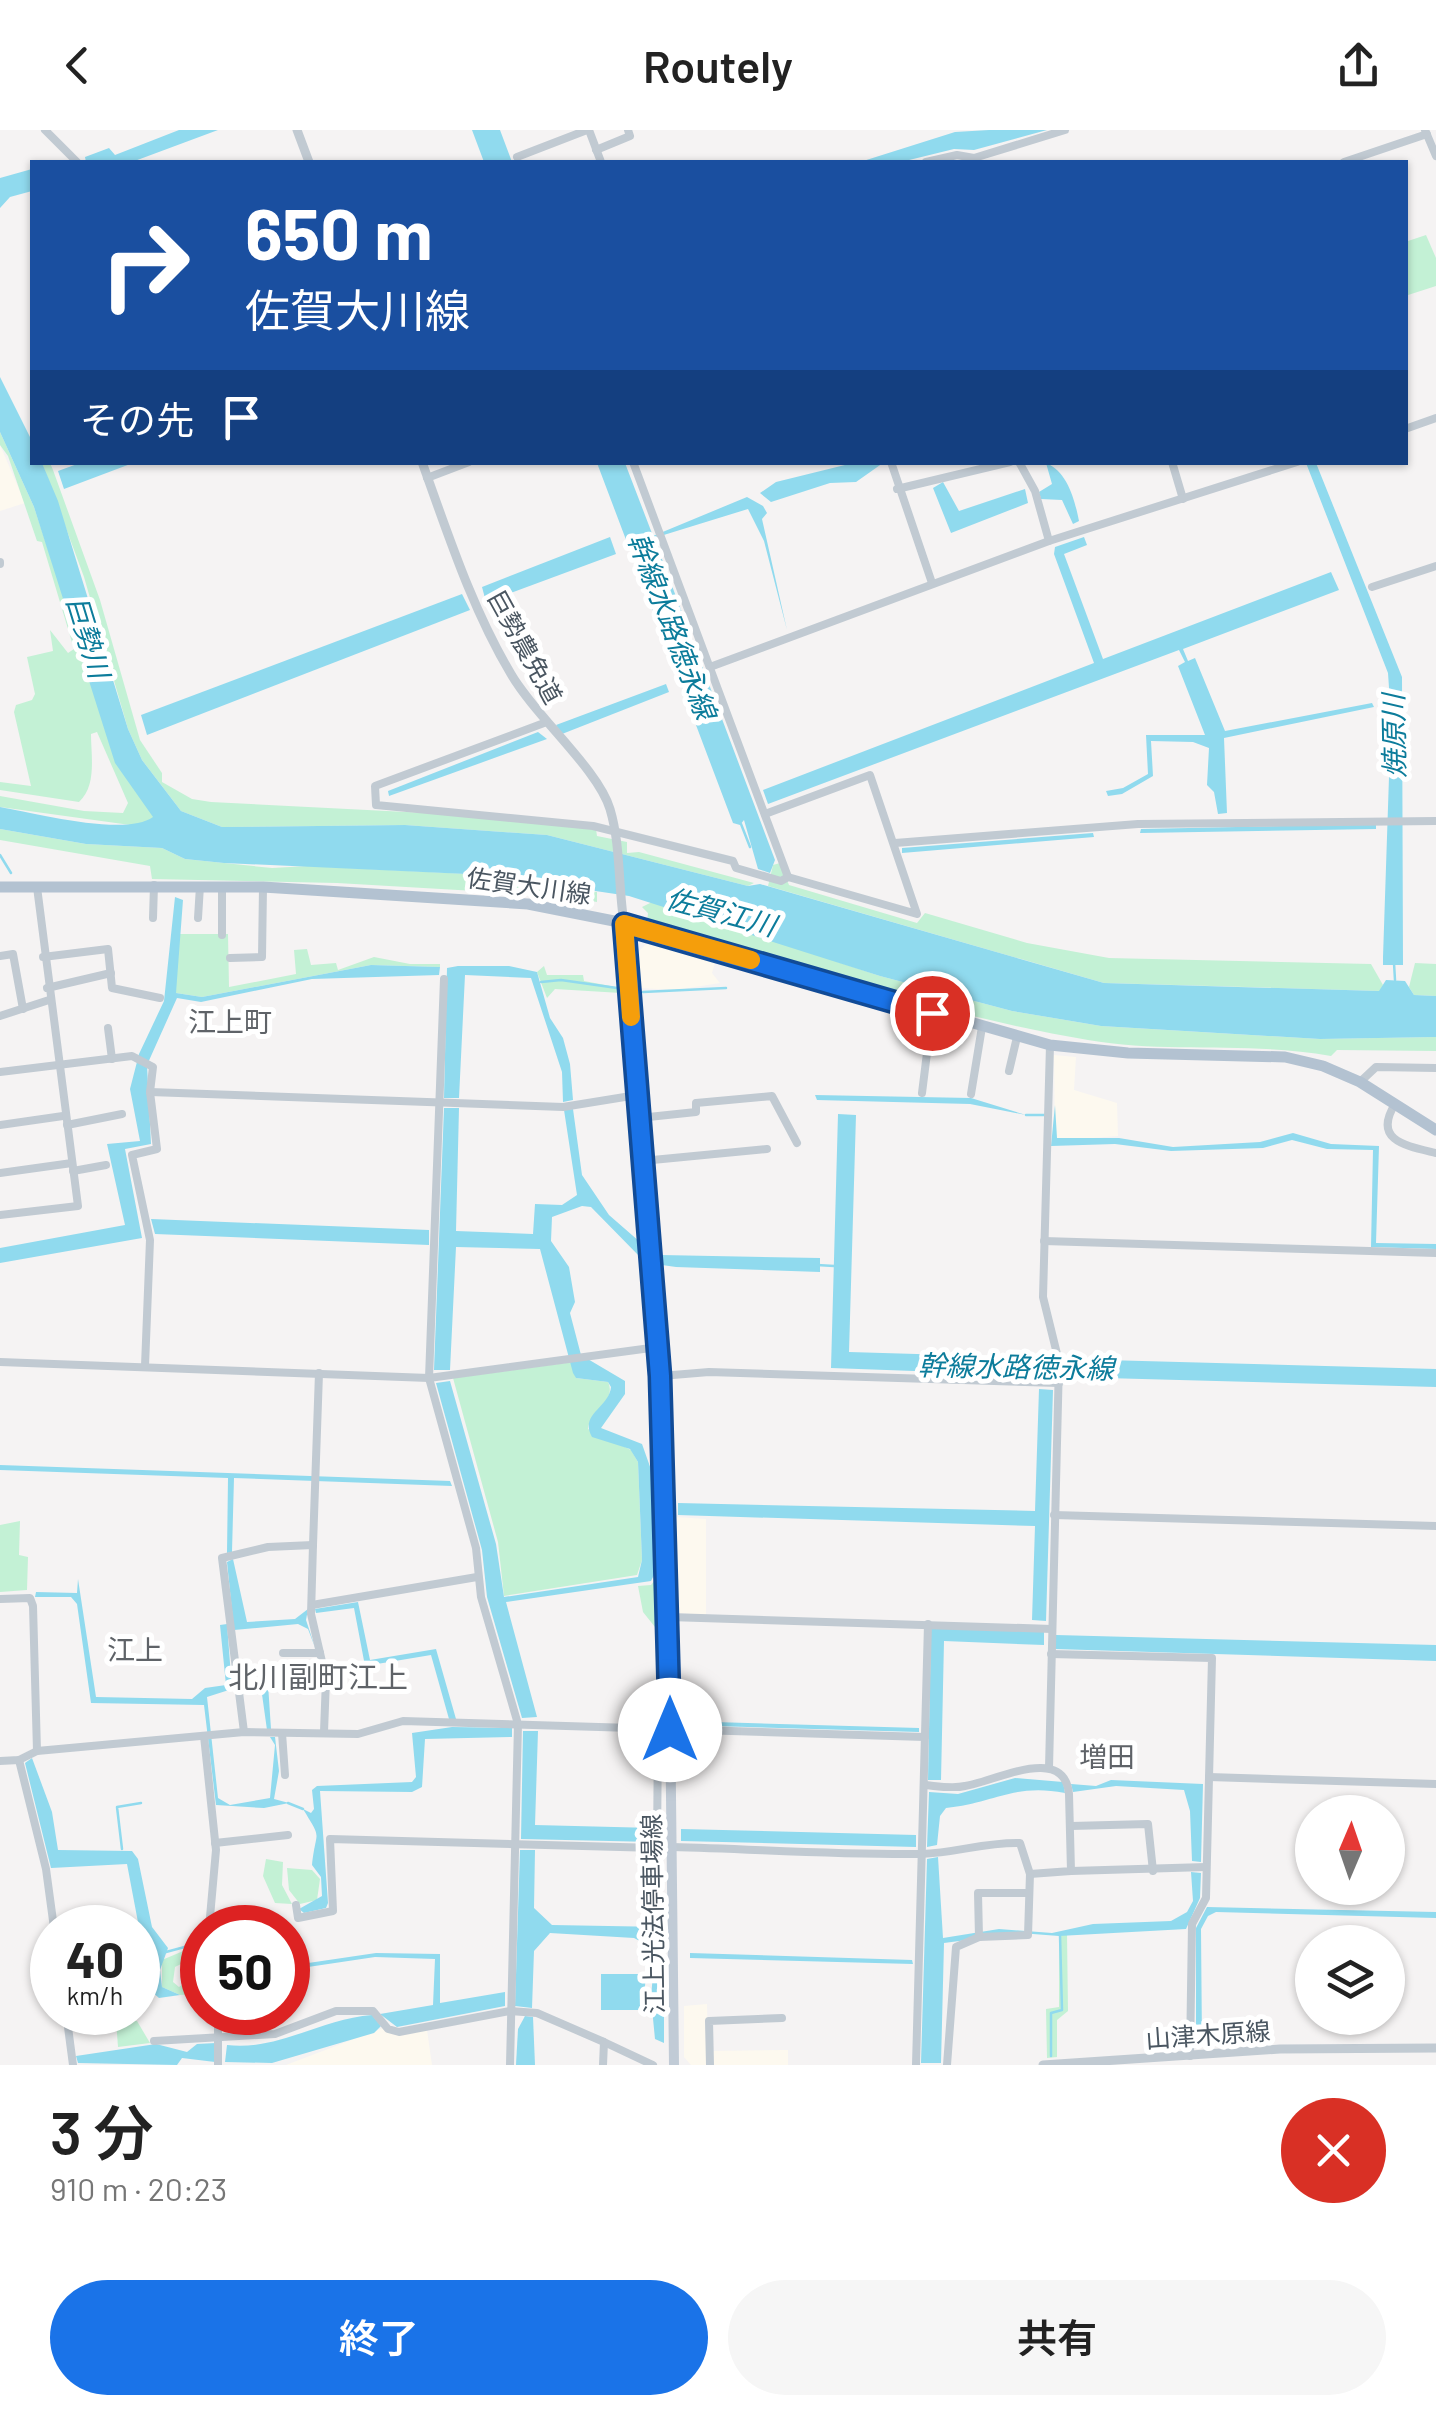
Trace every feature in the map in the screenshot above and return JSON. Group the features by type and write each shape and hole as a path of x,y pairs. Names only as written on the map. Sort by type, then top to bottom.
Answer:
{"main road":[{"name":"佐賀大川線","path":"0,887 263,886 528,904 624,924 1050,1045 1128,1052 1286,1057 1323,1066 1360,1082 1436,1130"},
{"name":"江上光法停車場線","path":"624,924 660,1376 670,1617 664,1729 672,1848 674,2065"}],"street":[{"path":"45,130 75,160"},
{"path":"296,130 308,160"},
{"path":"516,158 588,130 600,160"},
{"path":"596,150 630,136 628,130"},
{"path":"935,160 956,155 974,158 1065,130"},
{"path":"1349,160 1426,132 1434,149"},
{"path":"1408,427 1436,418"},
{"name":"巨勢農免道","path":"423,465 484,623 544,722 600,788 615,834 624,924"},
{"path":"427,478 460,465"},
{"path":"634,465 788,877"},
{"path":"892,465 932,583"},
{"path":"897,489 997,465"},
{"path":"1022,465 1035,491 1049,541"},
{"path":"1173,465 1182,500"},
{"path":"710,667 1049,541 1288,465"},
{"path":"1372,587 1436,566"},
{"path":"544,722 375,786 376,804 529,816 733,861 736,868 770,878 788,877 918,914 870,775 765,814"},
{"path":"896,843 1138,824 1436,820"},
{"path":"153,918 154,885"},
{"path":"198,918 200,886"},
{"path":"222,886 222,936"},
{"path":"230,958 262,956 263,886"},
{"path":"0,1215 78,1206 37,887"},
{"path":"44,957 108,949 112,988 160,998"},
{"path":"0,956 13,954 24,1009"},
{"path":"47,988 111,973"},
{"path":"444,978 447,1102 433,1237 428,1378 476,1548 477,1577 526,1725 510,2065"},
{"path":"0,1016 49,1000"},
{"path":"922,1093 932,1013"},
{"path":"971,1094 982,1027"},
{"path":"108,1028 112,1059"},
{"path":"1009,1071 1017,1037"},
{"path":"1049,1768 1060,1362 1043,1297 1050,1045"},
{"path":"0,1072 137,1057 150,1062 157,1149 132,1155 147,1228 145,1366"},
{"path":"1360,1082 1376,1067 1436,1068"},
{"path":"150,1092 563,1107 637,1095"},
{"path":"639,1118 696,1112 696,1103 772,1096 797,1143"},
{"path":"1395,1104 1386,1126 1390,1139 1401,1146 1436,1153"},
{"path":"0,1125 122,1114"},
{"path":"642,1161 767,1149"},
{"path":"0,1173 106,1166"},
{"path":"1044,1242 1436,1253"},
{"path":"0,1362 428,1378 658,1348"},
{"path":"660,1376 709,1372 1059,1378"},
{"path":"319,1373 311,1609 316,1654 326,1678 324,1732"},
{"path":"1054,1516 1436,1526"},
{"path":"244,1732 222,1558 268,1546 313,1545"},
{"path":"311,1609 477,1577"},
{"path":"0,1599 30,1598 32,1606 28,1756 51,1905"},
{"path":"670,1617 1052,1628"},
{"path":"916,2065 922,1854 932,1786 925,1736 928,1624"},
{"path":"283,1653 316,1654"},
{"path":"1051,1654 1212,1658 1206,1898 1192,1924 1190,2056"},
{"path":"0,1760 244,1732 358,1734 403,1722 925,1736"},
{"path":"310,1916 332,1911 330,1839 657,1848 664,1729"},
{"path":"274,1733 285,1776"},
{"path":"209,1736 215,1847 211,1905"},
{"path":"932,1786 962,1787 1032,1767 1049,1768 1068,1782 1071,1871"},
{"path":"1208,1778 1436,1784"},
{"path":"1070,1826 1148,1824 1153,1871"},
{"path":"215,1847 288,1835"},
{"path":"672,1848 922,1854 965,1851 984,1842 1020,1843 1030,1874 1028,1932 979,1933 956,1947 947,2065"},
{"path":"1030,1874 1206,1867"},
{"path":"979,1933 978,1893 1028,1892"},
{"path":"154,2041 286,2032 348,2009 380,2020 388,2030 412,2031 510,2003 653,2065"},
{"path":"710,2065 709,2021 782,2018"},
{"path":"69,2035 73,2061"},
{"path":"219,2056 221,2036"},
{"path":"603,2065 604,2042"},
{"name":"山津木原線","path":"1043,2065 1170,2062 1190,2056 1280,2049 1436,2048"}],"shaded area":[{"path":"0,445 25,503 0,511"},
{"path":"649,941 716,960 712,973 720,983 676,990 639,988 637,953"},
{"path":"1054,1055 1076,1057 1074,1090 1117,1103 1118,1136 1055,1141"},
{"path":"675,1517 706,1519 706,1615 677,1613"},
{"path":"707,2004 708,2051 788,2050 788,2065 691,2065 684,2057 684,2006"},
{"path":"383,2028 390,2033 427,2030 432,2065 286,2065"}],"green space":[{"path":"1426,235 1436,258 1436,286 1408,295 1408,241"},
{"path":"0,432 34,507 70,616 158,817 152,828 0,807 0,796 84,811 123,813 128,803 97,732 91,734 91,779 79,802 0,790 0,782 31,786 14,712 16,705 32,700 35,694 27,657 53,651 50,630 68,653 74,649 42,542 37,541 8,456 0,445"},
{"path":"43,465 51,465 53,470 100,600 140,740 162,773 162,782 192,799 527,818 596,829 597,836 627,842 627,853 639,852 754,883 748,886 547,835 405,825 222,827 181,811 142,760 128,729 84,577"},
{"path":"0,829 86,844 162,848 185,859 272,868 308,866 488,875 597,892 597,902 515,888 511,893 337,883 152,879 150,866 0,840"},
{"path":"780,863 789,885 917,923 925,913 1027,943 1109,958 1371,964 1383,985 1380,991 1104,983 768,886 773,865"},
{"path":"654,901 880,976 1012,1011 1101,1026 1320,1039 1436,1037 1436,1051 1337,1050 1331,1056 1088,1040 921,1003 647,922 648,913 642,907"},
{"path":"178,934 228,934 229,987 296,974 294,950 307,949 311,965 336,963 338,970 374,957 440,967 371,965 202,997 176,993 174,988"},
{"path":"1415,963 1436,964 1436,996 1414,995 1409,987"},
{"path":"544,966 547,975 583,975 584,981 621,988 621,993 555,989 547,998 537,972"},
{"path":"573,1362 576,1378 608,1382 610,1389 588,1429 631,1450 638,1462 642,1560 637,1575 504,1596 498,1542 453,1378"},
{"path":"20,1521 19,1555 28,1557 27,1590 0,1592 0,1525"},
{"path":"660,1573 655,1627 643,1612 638,1586 651,1585"},
{"path":"266,1859 283,1862 282,1885 292,1904 275,1903 263,1876"},
{"path":"287,1868 312,1870 320,1879 317,1900 300,1904 289,1890"},
{"path":"1067,1933 1068,2011 1057,2020 1057,2057 1047,2058 1046,2009 1059,2007 1059,1936"},
{"path":"180,1952 173,1982 180,1986 180,1995 162,1987 162,1960"},
{"path":"117,2035 145,2035 150,2043 118,2047"}],"water":[{"path":"179,130 218,130 137,160 85,157 109,148 115,155"},
{"path":"472,130 500,130 511,160 483,160"},
{"path":"1047,130 974,150 954,149 909,160 866,160 955,132"},
{"path":"30,170 30,192 10,197 0,208 0,178"},
{"path":"0,377 30,437 30,465 43,465 58,501 128,729 142,760 181,811 222,827 405,825 547,835 748,886 760,884 1104,983 1379,991 1386,980 1405,981 1414,995 1436,996 1436,1037 1320,1039 1101,1026 1012,1011 880,976 629,896 488,875 185,859 162,848 86,844 0,829 0,807 102,824 140,823 153,817 115,763 34,507 0,432"},
{"path":"74,465 128,465 64,489 58,471"},
{"path":"598,465 626,465 653,536 747,497 767,513 762,519 787,630 764,541 748,509 654,538 775,860 770,873 758,869 744,820 740,825 733,823"},
{"path":"845,465 880,465 856,482 830,483 771,502 760,493 776,482"},
{"path":"1047,465 1065,479 1079,521 1073,524 1062,500 1041,499 1039,492 1052,484"},
{"path":"1307,465 1317,465 1402,677 1403,965 1383,965 1391,717 1388,673"},
{"path":"943,482 959,511 1025,489 1028,503 951,533 933,488"},
{"path":"610,537 616,554 486,602 482,587"},
{"path":"1084,537 1087,545 1064,554 1103,659 1331,572 1339,590 1183,649 1188,661 1195,658 1225,731 1372,703 1374,707 1224,738 1227,813 1218,814 1214,792 1207,785 1209,748 1193,742 1151,741 1153,776 1122,794 1108,796 1106,791 1123,788 1148,774 1146,735 1205,735 1178,666 1185,662 1179,650 768,804 763,790 1094,663 1054,554 1055,547"},
{"path":"462,594 470,610 147,735 141,715"},
{"path":"666,684 669,692 562,734 556,725"},
{"path":"538,732 547,739 389,796 388,791"},
{"path":"1376,824 1376,829 1140,833 1141,829"},
{"path":"1093,833 1094,837 902,853 902,848"},
{"path":"175,897 183,900 176,993 202,997 371,965 440,967 439,975 312,979 201,1002 177,998 147,1065 151,1144 125,1149 142,1238 0,1263 0,1248 125,1225 107,1144 140,1141 130,1089 139,1054 164,1001"},
{"path":"509,966 537,972 550,1018 563,1038 573,1100 563,1102 562,1072 531,978 465,975 459,1098 444,1098 447,968"},
{"path":"815,1095 971,1098 1026,1115 970,1104 817,1100"},
{"path":"1055,1105 1057,1138 1119,1138 1173,1147 1260,1142 1293,1133 1331,1144 1379,1146 1376,1243 1436,1244 1436,1249 1371,1247 1373,1150 1327,1149 1292,1140 1263,1148 1171,1151 1115,1144 1051,1146"},
{"path":"444,1108 459,1108 456,1231 533,1234 535,1204 562,1205 577,1195 564,1110 573,1109 582,1175 609,1215 640,1242 641,1258 591,1207 582,1206 552,1217 551,1241 569,1267 575,1302 570,1313 581,1355 625,1381 625,1394 601,1428 642,1444 654,1478 657,1569 651,1581 506,1602 537,1717 522,1718 487,1597 482,1550 436,1383 450,1381 496,1544 504,1597 638,1577 642,1560 638,1462 630,1449 592,1437 589,1422 611,1387 608,1382 576,1378 573,1373 540,1249 456,1247 450,1370 434,1370"},
{"path":"838,1114 856,1115 849,1352 1053,1358 1056,1370 1052,1376 831,1368"},
{"path":"151,1219 429,1230 429,1245 155,1234"},
{"path":"661,1255 820,1258 820,1272 676,1267 662,1265"},
{"path":"1068,1359 1436,1369 1436,1387 1068,1377 1064,1371"},
{"path":"1039,1389 1053,1390 1046,1621 1032,1620 1035,1526 678,1515 678,1503 1035,1511"},
{"path":"0,1465 450,1481 452,1486 234,1478 232,1552 227,1553 228,1478 0,1470"},
{"path":"233,1559 247,1622 295,1619 308,1609 306,1620 316,1650 308,1629 298,1624 234,1630 227,1562"},
{"path":"78,1579 96,1697 192,1699 205,1688 226,1685 220,1625 227,1624 232,1689 207,1697 218,1798 230,1805 270,1798 275,1745 270,1737 275,1737 279,1771 274,1799 289,1803 264,1808 216,1805 204,1705 91,1703 77,1604 71,1597 35,1597 36,1592 77,1593"},
{"path":"358,1602 370,1660 436,1649 456,1719 449,1719 431,1655 365,1666 354,1608 316,1613 315,1609"},
{"path":"931,1627 1044,1632 1044,1645 944,1641 941,1780 928,1780"},
{"path":"1056,1635 1436,1645 1436,1661 1055,1649"},
{"path":"315,1659 322,1681 273,1679 268,1684 271,1729 267,1730 260,1680 268,1675 314,1674"},
{"path":"681,1721 919,1728 919,1732 681,1725"},
{"path":"452,1727 512,1728 512,1737 425,1739 422,1787 412,1792 320,1791 328,1903 326,1908 310,1912 310,1905 306,1905 322,1896 321,1877 312,1865 316,1831 303,1809 311,1813 314,1809 312,1790 317,1786 412,1782 416,1777 412,1733"},
{"path":"523,1731 538,1731 535,1825 654,1828 654,1842 521,1839"},
{"path":"32,1758 52,1812 58,1850 132,1851 138,1859 147,1905 135,1905 127,1864 51,1868 25,1763"},
{"path":"1015,1778 1063,1782 1065,1793 1032,1790 946,1808 940,1816 937,1845 927,1847 929,1792 958,1794"},
{"path":"1111,1780 1203,1784 1201,1862 1192,1861 1190,1811 1184,1790 1116,1786 1073,1792 1071,1784 1096,1786"},
{"path":"681,1829 916,1835 916,1847 681,1841"},
{"path":"520,1850 535,1850 534,1908 552,1925 664,1927 664,2043 655,2039 651,1998 655,1949 634,1938 550,1933 534,1951 532,2008 515,2006"},
{"path":"938,1857 943,1938 999,1929 1052,1933 1093,1924 1171,1921 1187,1912 1193,1901 1191,1872 1201,1873 1200,1898 1186,1929 1059,1936 1020,1933 944,1943 941,2063 921,2063 927,1859"},
{"path":"1207,1907 1436,1912 1436,1918 1216,1912 1208,1916 1201,1929 1202,2043 1196,2045 1196,1928"},
{"path":"160,1938 168,1948 160,1970"},
{"path":"376,1953 440,1954 440,2003 505,1992 505,2006 397,2027 380,2014 433,2005 435,1959 375,1957 310,1967 310,1963"},
{"path":"690,1953 912,1960 913,1964 690,1958"},
{"path":"160,1970 162,1987 180,1995 160,1998"},
{"path":"601,1974 646,1974 643,2010 601,2010"},
{"path":"372,2015 381,2026 374,2033 272,2063 225,2062 227,2045 246,2046 310,2035 310,2030"},
{"path":"525,2016 533,2017 535,2065 516,2065 518,2029"},
{"path":"216,2043 215,2062 182,2058 177,2065 78,2063 76,2056 156,2044 187,2052 197,2044"}],"waterway":[{"name":"幹線水路徳永線","path":"741,824 750,847"},
{"path":"0,855 11,873"},
{"name":"焼原川","path":"1394,963 1395,980"},
{"path":"541,982 561,980 617,988"},
{"path":"643,992 726,988"},
{"path":"1026,1115 1044,1115"},
{"path":"817,1265 834,1266"},
{"path":"122,1849 117,1807 141,1803"},
{"path":"288,1803 303,1809"},
{"path":"1051,2056 1051,2013 1062,2010 1060,1935"},
{"path":"166,1952 180,1948"}],"slow traffic":[{"path":"631,1017 624,924 751,960"}],"district":[{"name":"江上町","path":"230,1022"},
{"name":"江上","path":"135,1650"},
{"name":"北川副町江上","path":"318,1678"},
{"name":"増田","path":"1107,1757"}],"route":[{"path":"670,1730 670,1617 660,1376 624,924 932,1013"}],"water label":[{"name":"巨勢川","path":"88,637"},
{"name":"佐賀江川","path":"721,912"}]}
